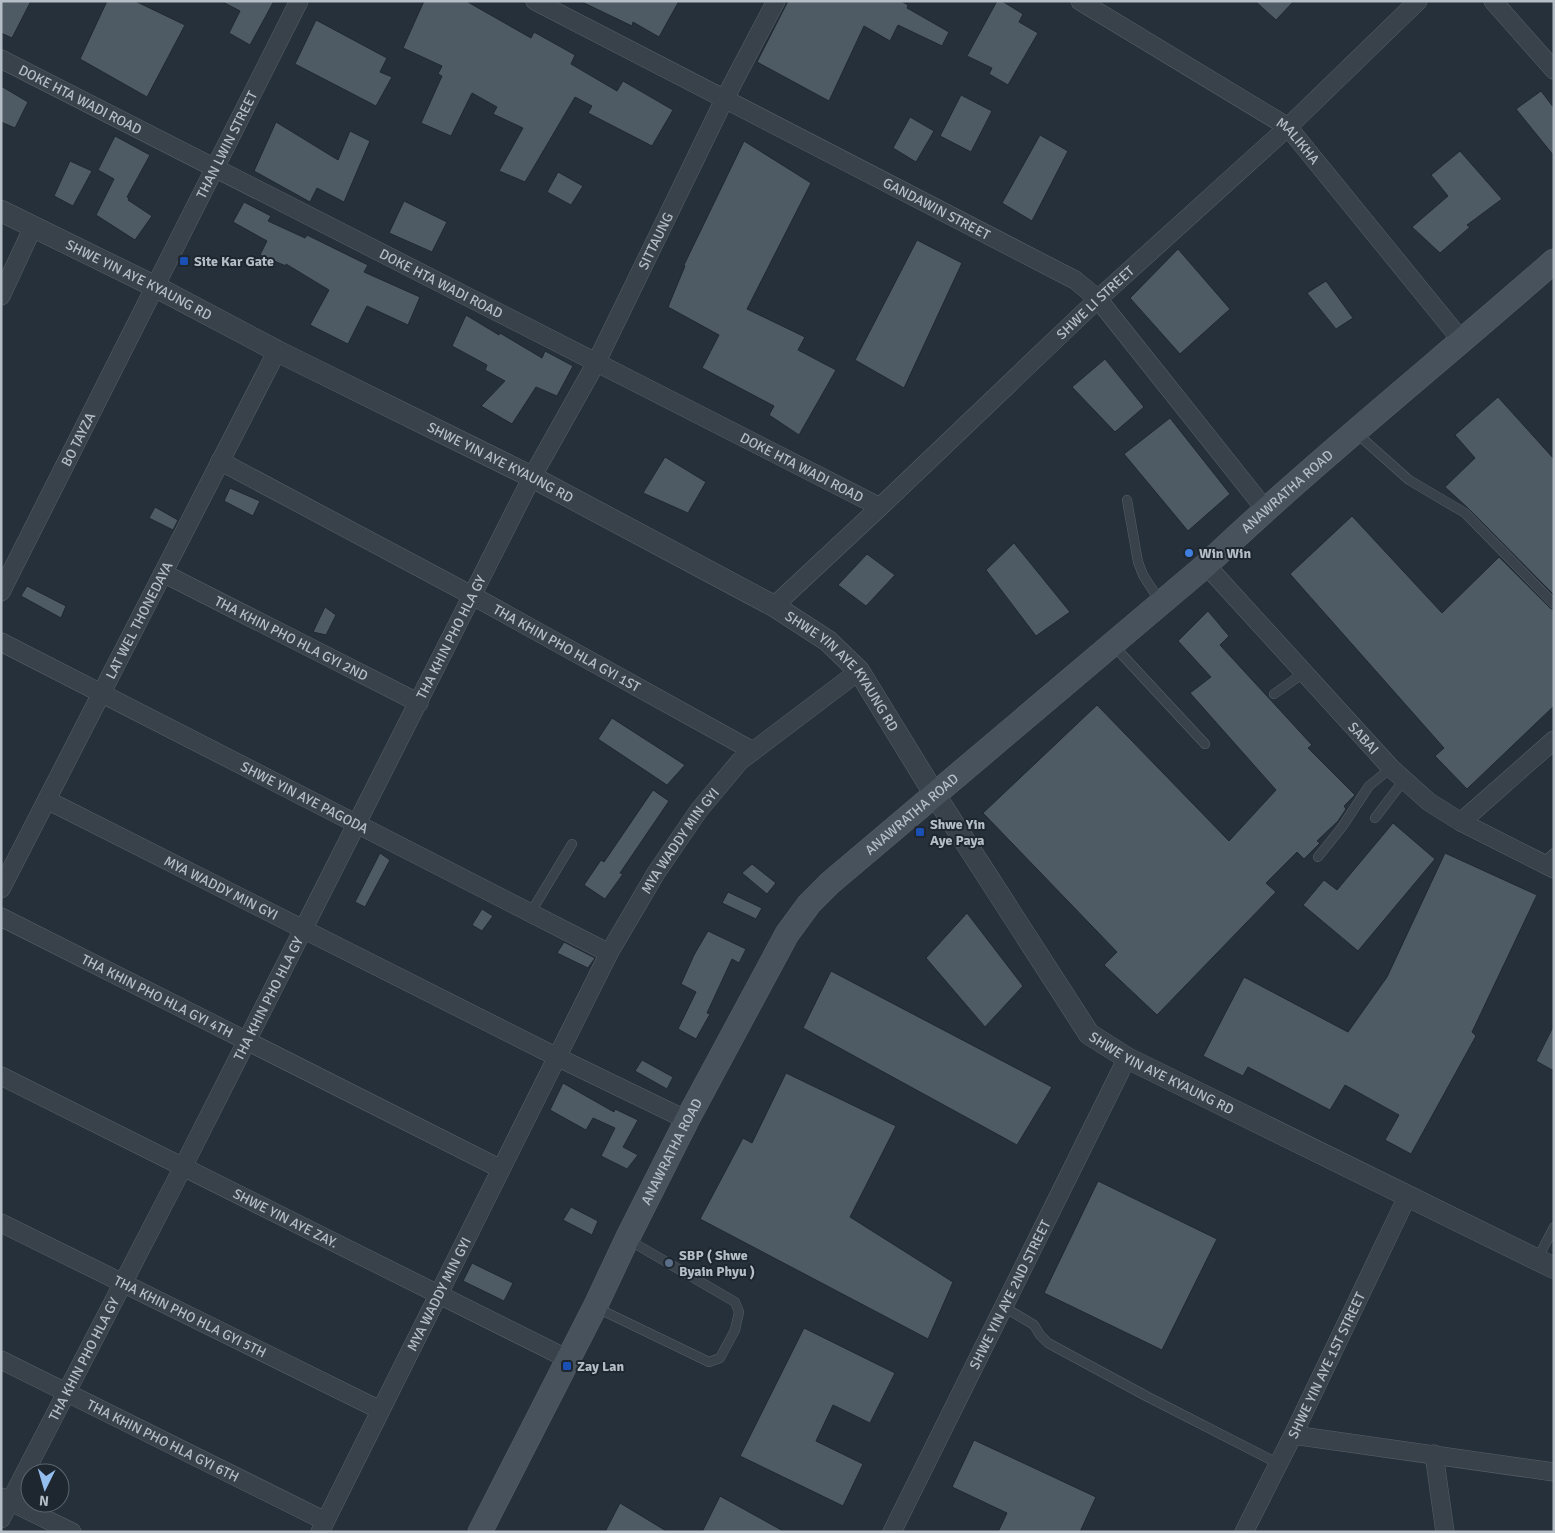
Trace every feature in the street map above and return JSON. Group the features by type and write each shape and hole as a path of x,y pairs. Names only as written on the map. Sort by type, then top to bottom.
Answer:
{"main road":[{"name":"ANAWRATHA ROAD","path":"480,1532 595,1307 626,1239 687,1120 787,934 809,904 830,883 1206,565 1265,509 1554,261"}],"street":[{"name":"THAN LWIN STREET","path":"156,287 300,1"},
{"name":"GANDAWIN STREET","path":"535,1 1074,280 1098,299 1265,509"},
{"name":"SITTAUNG","path":"532,477 596,362 724,100 776,1"},
{"name":"MALIKHA","path":"1080,1 1288,127 1462,341"},
{"name":"SHWE LI STREET","path":"774,606 1098,299 1288,127 1418,1"},
{"path":"1492,1 1554,70"},
{"name":"DOKE HTA WADI ROAD","path":"1,59 880,507"},
{"name":"SHWE YIN AYE KYAUNG RD","path":"1,211 156,287 277,351 532,477 774,606 828,641 859,671 935,795 1089,1034 1127,1058 1407,1198 1546,1264"},
{"path":"1,296 32,227"},
{"name":"BO TAYZA","path":"1,592 156,287"},
{"name":"LAT WEL THONEDAYA","path":"1,889 277,351"},
{"name":"THA KHIN PHO HLA GYI 1ST","path":"220,461 473,596 753,751"},
{"name":"THA KHIN PHO HLA GY","path":"1,1519 6,1499 67,1393 124,1283 532,477"},
{"name":"SABAI","path":"1206,565 1391,768 1429,802 1461,822 1550,862"},
{"name":"THA KHIN PHO HLA GYI 2ND","path":"163,573 419,702"},
{"name":"SHWE YIN AYE PAGODA","path":"1,642 609,953"},
{"name":"MYA WADDY MIN GYI","path":"323,1526 609,953 656,873 699,810 740,761 859,671"},
{"path":"1461,822 1554,740"},
{"name":"MYA WADDY MIN GYI","path":"47,800 557,1057 687,1120"},
{"name":"THA KHIN PHO HLA GYI 4TH","path":"1,918 501,1168"},
{"name":"SHWE YIN AYE 2ND STREET","path":"892,1532 1127,1058"},
{"name":"SHWE YIN AYE ZAY.","path":"1,1076 568,1359"},
{"name":"SHWE YIN AYE 1ST STREET","path":"1244,1532 1279,1464 1407,1198"},
{"name":"THA KHIN PHO HLA GYI 5TH","path":"1,1223 380,1410"},
{"name":"THA KHIN PHO HLA GYI 6TH","path":"1,1360 323,1526"},
{"path":"1293,1435 1554,1472"},
{"path":"1434,1454 1445,1532"},
{"path":"6,1499 72,1532"}],"lane":[{"path":"1355,432 1409,480 1465,513 1554,604"},
{"path":"1127,500 1138,562 1143,575 1161,602"},
{"path":"1112,644 1205,744"},
{"path":"1274,694 1305,672"},
{"path":"1318,857 1342,827 1369,786 1391,768"},
{"path":"1374,818 1404,780"},
{"path":"530,912 572,844"},
{"path":"1546,1264 1554,1227"},
{"path":"595,1307 709,1362 720,1358 731,1337 739,1312 735,1302 626,1239"},
{"path":"1004,1307 1034,1325 1048,1343 1279,1464"}],"building":[{"path":"1,1 31,1 12,38 1,33"},
{"path":"107,1 135,1 185,25 147,97 80,59"},
{"path":"221,1 274,1 250,45 229,33 240,11"},
{"path":"424,1 466,1 531,38 534,32 575,55 571,64 617,91 623,81 673,110 652,146 588,113 592,106 575,97 525,182 499,171 523,128 493,114 497,107 472,93 451,136 421,123 442,76 438,74 442,66 403,48"},
{"path":"580,1 679,1 659,37 633,22 632,26"},
{"path":"788,1 901,1 908,5 907,8 949,32 942,46 898,25 890,41 864,26 829,101 757,62"},
{"path":"997,1 1002,1 1023,14 1019,22 1038,33 1008,85 989,74 992,68 967,56"},
{"path":"1255,1 1294,1 1276,20"},
{"path":"316,20 387,58 380,72 392,77 376,106 295,64"},
{"path":"1,86 28,102 15,128 1,122"},
{"path":"1541,91 1554,108 1554,156 1516,109"},
{"path":"961,95 992,111 971,152 940,136"},
{"path":"910,117 934,131 916,162 893,148"},
{"path":"276,122 338,160 350,131 370,141 344,202 317,188 310,202 254,171"},
{"path":"1040,135 1068,151 1032,221 1002,203"},
{"path":"115,136 150,155 127,197 129,198 128,200 152,216 135,240 96,215 114,179 98,170"},
{"path":"744,141 811,183 747,309 805,337 798,350 836,370 799,435 769,415 774,406 702,368 719,335 668,307 684,265"},
{"path":"1460,151 1502,199 1467,225 1470,227 1440,253 1412,227 1448,196 1431,175"},
{"path":"70,161 92,171 73,206 54,196"},
{"path":"558,172 583,186 571,205 547,192"},
{"path":"404,201 447,222 432,252 389,233"},
{"path":"244,202 271,216 268,221 305,238 307,235 368,265 364,272 420,297 408,325 367,306 348,344 310,325 329,290 286,264 286,266 260,255 267,241 233,222"},
{"path":"917,240 962,263 904,388 855,360"},
{"path":"1178,249 1230,309 1180,354 1130,298"},
{"path":"1326,281 1353,318 1336,329 1307,293"},
{"path":"466,315 542,358 545,351 573,366 557,396 536,387 512,424 481,406 505,381 485,370 487,365 452,346"},
{"path":"1105,359 1144,407 1115,432 1072,387"},
{"path":"1498,397 1554,459 1554,595 1445,487 1475,458 1455,435"},
{"path":"1170,418 1230,494 1188,531 1124,454"},
{"path":"665,457 706,482 688,513 643,493"},
{"path":"230,488 260,501 253,516 224,501"},
{"path":"155,507 178,520 173,530 149,518"},
{"path":"1352,516 1442,613 1499,557 1554,610 1554,706 1467,789 1435,756 1444,748 1290,574"},
{"path":"1014,543 1070,612 1036,636 986,570"},
{"path":"867,554 895,575 866,606 838,585"},
{"path":"27,586 66,606 61,618 21,596"},
{"path":"325,607 336,615 326,635 313,632"},
{"path":"1208,611 1229,636 1220,645 1312,745 1308,748 1355,795 1344,806 1346,809 1338,821 1317,841 1320,843 1304,859 1297,852 1266,883 1276,892 1157,1015 1104,965 1117,952 983,813 1097,705 1229,841 1276,790 1190,693 1211,677 1178,641"},
{"path":"612,718 685,765 667,785 598,739"},
{"path":"653,790 669,801 620,873 623,874 605,899 584,885 601,860 604,862"},
{"path":"1393,823 1435,859 1358,951 1303,905 1324,880 1337,890"},
{"path":"380,853 390,860 365,907 355,902"},
{"path":"1445,853 1537,895 1472,1032 1476,1036 1411,1154 1385,1140 1399,1115 1345,1085 1330,1110 1248,1067 1243,1076 1203,1056 1244,977 1348,1032 1387,977"},
{"path":"752,864 776,883 767,894 742,873"},
{"path":"728,892 762,908 756,919 722,903"},
{"path":"482,909 493,916 482,931 472,925"},
{"path":"967,913 1023,986 985,1027 926,958"},
{"path":"708,931 746,949 739,963 732,959 707,1013 710,1014 696,1039 678,1029 696,992 681,984 694,955"},
{"path":"564,942 595,958 588,968 557,953"},
{"path":"831,971 1052,1087 1017,1145 803,1028"},
{"path":"1554,1025 1554,1071 1536,1061"},
{"path":"642,1060 673,1077 667,1089 635,1071"},
{"path":"786,1073 896,1126 850,1217 953,1282 928,1339 700,1219 743,1138 752,1143"},
{"path":"563,1083 614,1112 615,1109 638,1120 623,1147 638,1155 627,1169 601,1156 615,1128 593,1118 586,1130 550,1110"},
{"path":"1098,1181 1217,1239 1162,1350 1044,1293"},
{"path":"571,1207 598,1221 592,1235 563,1220"},
{"path":"472,1263 513,1283 504,1301 463,1281"},
{"path":"804,1328 895,1373 870,1423 833,1405 816,1441 863,1464 843,1506 740,1456"},
{"path":"974,1440 1096,1497 1080,1532 998,1532 1007,1513 952,1487"},
{"path":"720,1496 785,1532 702,1532"},
{"path":"620,1503 668,1532 605,1532"}],"place":[{"name":"Site Kar Gate","path":"184,261"},
{"name":"Win Win","path":"1189,553"},
{"name":"Shwe Yin Aye Paya","path":"920,832"},
{"name":"SBP ( Shwe Byain Phyu )","path":"669,1263"},
{"name":"Zay Lan","path":"567,1366"}]}
